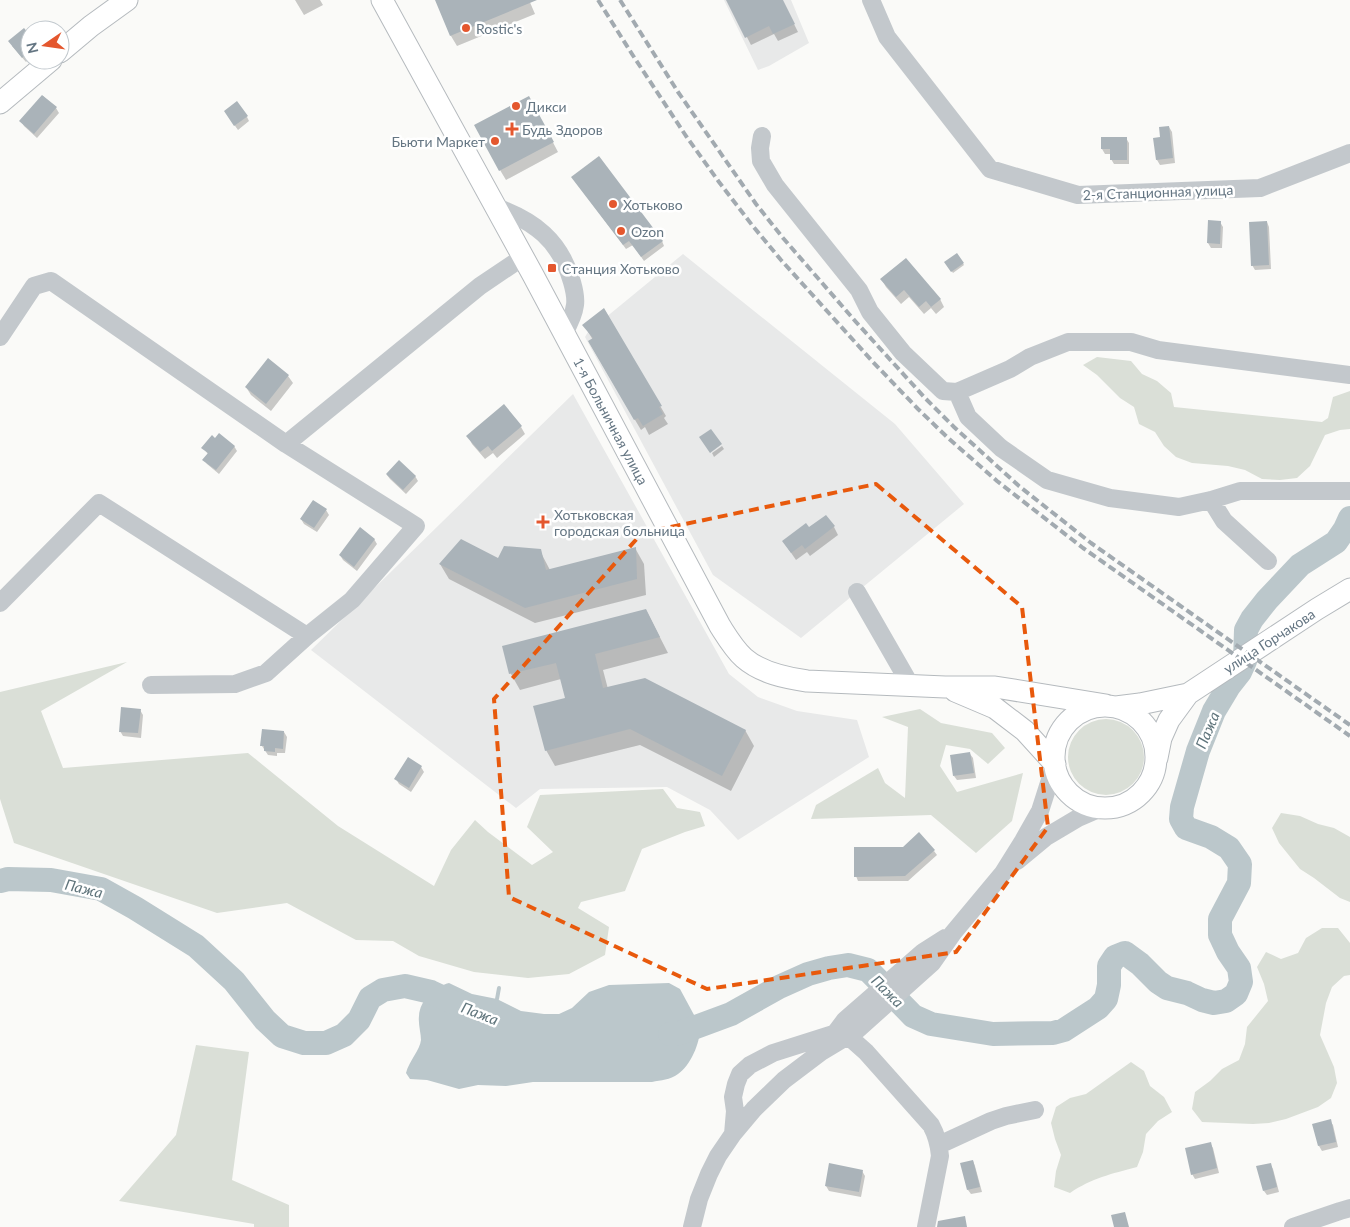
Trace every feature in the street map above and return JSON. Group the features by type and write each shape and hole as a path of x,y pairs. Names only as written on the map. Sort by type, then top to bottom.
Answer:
{"main road":[{"path":"70,44 127,0"},
{"name":"1-я Больничная улица","path":"382,0 523,257 720,626 730,642 744,658 774,674 807,681 911,686 996,687 1111,706"},
{"path":"0,103 39,70"},
{"name":"улица Горчакова","path":"1188,694 1350,589"},
{"path":"945,687 995,708 1025,731 1055,764"},
{"path":"1188,694 1169,720 1161,738 1153,776 1144,790 1125,803 1101,808 1085,803 1070,794 1060,780 1055,764 1055,749 1059,734 1079,712 1093,707 1140,704 1188,694"},
{"path":"1111,706 1133,714 1146,726 1154,742 1156,760"}],"street":[{"name":"2-я Станционная улица","path":"871,0 886,36 990,169 1078,195 1260,188 1350,153"},
{"path":"762,136 760,148 762,161 775,185 859,290 870,312 903,353 943,391 957,392 1068,342 1131,342 1158,350 1350,375"},
{"path":"496,207 513,213 530,223 553,244 562,257 570,274 575,304 564,333"},
{"path":"286,444 480,286 523,257"},
{"path":"0,337 34,286 50,281 286,444 416,526 352,600 307,636 266,673 235,684 151,685"},
{"path":"957,392 968,417 1001,448 1046,480 1110,498 1179,507 1240,491 1350,491"},
{"path":"1211,500 1224,521 1268,561"},
{"path":"0,603 99,503 307,636"},
{"path":"857,592 911,686"},
{"path":"692,1227 699,1199 718,1156 754,1109 784,1080 821,1052 927,958 953,932 1003,873 1040,811 1055,764"},
{"path":"1003,873 1046,837 1078,818 1101,808"},
{"path":"733,1134 735,1111 733,1097 740,1074 750,1065 773,1053 846,1030"},
{"path":"846,1030 931,1125 937,1135 940,1145 940,1156 926,1227"},
{"path":"940,1145 991,1121 1035,1110"},
{"path":"1292,1227 1350,1208"}],"highlighted area":[{"path":"876,484 1022,607 1048,827 956,952 707,989 509,897 494,699 642,533"}],"shaded area":[{"path":"724,0 791,0 809,43 769,66 758,70"},
{"path":"683,254 895,424 964,504 801,638 713,575 585,337 588,332"},
{"path":"1097,357 1131,361 1142,374 1157,381 1171,393 1174,407 1322,422 1328,418 1333,397 1350,391 1350,429 1325,435 1310,466 1297,478 1280,480 1262,479 1245,470 1228,466 1192,463 1176,457 1164,446 1155,432 1139,424 1134,407 1120,398 1097,375 1083,365"},
{"name":"Хотьковская городская больница","path":"573,394 729,674 758,697 797,711 857,720 869,757 738,840 710,810 667,787 540,789 516,808 311,650"},
{"path":"127,662 41,711 63,768 248,753 338,826 434,886 451,850 475,820 532,865 553,852 527,827 540,795 663,789 677,808 700,812 705,826 642,849 625,891 581,902 578,908 609,927 605,955 569,974 528,978 474,972 419,956 393,941 356,940 287,903 217,913 14,843 0,799 0,692"},
{"path":"920,709 941,723 992,733 1005,748 988,764 970,749 946,745 940,766 957,792 1023,773 1012,821 976,853 931,815 811,819 816,805 878,768 885,783 905,798 908,727 882,717"},
{"path":"1106,719 1120,722 1133,730 1141,743 1144,757 1141,771 1133,784 1120,792 1106,795 1092,792 1079,784 1071,771 1068,757 1071,743 1079,730 1092,722"},
{"path":"1281,813 1300,816 1318,824 1334,828 1350,837 1350,902 1340,898 1300,869 1279,843 1272,828"},
{"path":"1322,928 1338,928 1350,943 1350,975 1344,976 1332,987 1326,1003 1320,1035 1334,1067 1337,1083 1331,1098 1318,1107 1269,1123 1202,1122 1192,1109 1195,1092 1222,1069 1239,1060 1245,1044 1247,1027 1268,1001 1257,967 1266,952 1281,959 1298,953 1306,938"},
{"path":"196,1045 249,1052 232,1180 289,1205 289,1227 254,1227 254,1224 119,1201 176,1135"},
{"path":"1131,1062 1144,1071 1150,1086 1164,1097 1172,1112 1158,1121 1146,1134 1143,1152 1137,1167 1094,1180 1070,1193 1054,1187 1061,1155 1051,1123 1056,1107 1070,1098 1086,1094"}],"water":[{"path":"449,983 472,994 497,999 521,1011 559,1014 572,1008 589,992 609,985 669,983 680,989 700,1026 699,1039 691,1059 683,1070 672,1078 652,1082 533,1082 506,1086 478,1085 459,1089 427,1080 410,1079 406,1073 421,1040 419,1019 422,1005 433,991"}],"building":[{"path":"435,0 537,0 450,36"},
{"path":"726,0 783,0 795,24 773,34 769,26 745,38"},
{"path":"20,31 20,56 8,41"},
{"path":"42,95 57,107 34,134 19,121"},
{"path":"529,96 554,142 499,171 474,125"},
{"path":"237,101 248,116 234,126 224,111"},
{"path":"1169,126 1173,158 1156,160 1153,138 1160,137 1159,127"},
{"path":"1101,137 1127,137 1127,160 1110,160 1110,149 1101,149"},
{"name":"Хотьково","path":"599,156 663,241 641,257 629,241 623,245 571,177"},
{"path":"1208,220 1221,221 1220,244 1207,243"},
{"path":"1267,221 1269,265 1251,266 1249,222"},
{"path":"957,253 964,263 951,272 944,262"},
{"path":"906,258 941,299 931,307 926,301 919,307 904,290 896,297 880,279"},
{"path":"604,308 662,406 659,407 663,414 643,426 638,418 634,420 588,341 593,338 582,325"},
{"path":"268,358 289,375 266,404 245,387"},
{"path":"504,404 522,426 492,451 488,446 480,452 466,436"},
{"path":"711,429 722,444 710,453 699,437"},
{"path":"219,433 235,446 216,470 202,460 208,453 201,448 212,435 215,438"},
{"path":"399,460 416,476 403,490 386,474"},
{"path":"313,500 327,509 314,528 300,519"},
{"path":"826,515 835,526 805,549 802,545 791,553 782,541 806,523 809,527"},
{"path":"360,527 375,539 354,567 339,555"},
{"path":"461,539 498,558 504,546 541,549 546,570 636,547 637,579 525,608 439,564"},
{"path":"646,609 660,637 595,654 603,688 645,678 746,730 722,776 630,729 545,751 533,706 565,698 556,663 509,674 502,646"},
{"path":"121,707 141,709 138,733 119,732"},
{"path":"262,729 284,731 283,749 275,748 275,752 264,751 264,746 260,746"},
{"path":"970,752 974,773 953,776 950,755"},
{"path":"408,757 422,766 409,788 394,779"},
{"path":"919,832 935,850 905,876 854,877 854,847 903,847"},
{"path":"1331,1119 1336,1142 1318,1146 1312,1124"},
{"path":"1211,1142 1217,1168 1191,1175 1185,1148"},
{"path":"973,1160 980,1187 967,1190 960,1163"},
{"path":"829,1163 863,1170 859,1192 825,1186"},
{"path":"1271,1163 1277,1187 1263,1191 1256,1166"},
{"path":"1125,1212 1129,1227 1114,1227 1111,1215"},
{"path":"965,1216 967,1227 937,1227 938,1221"}],"waterway":[{"name":"Пажа","path":"670,1034 677,1034 731,1014 779,987 808,974 848,965 868,970 913,1016 931,1024 993,1034 1053,1033 1064,1030 1098,1008 1106,999 1109,985 1109,966 1115,957 1125,953 1167,988 1214,1003 1226,1001 1236,994 1241,982 1239,968 1228,952 1220,935 1220,919 1239,883 1240,864 1229,848 1211,837 1186,828 1181,819 1182,807 1198,751 1214,711 1240,672 1245,661 1246,630 1252,619 1300,565 1336,542 1350,518"},
{"name":"Пажа","path":"0,881 8,879 51,880 101,889 196,946 234,981 265,1020 282,1036 304,1043 326,1043 344,1035 359,1020 370,998 383,990 405,986 431,992 461,1006"},
{"path":"497,999 499,988"}],"railway":[{"path":"598,0 686,136 752,225 873,362 918,409 997,481 1083,548 1350,736"},
{"path":"620,0 678,92 756,204 856,322 954,427 1019,486 1091,543 1350,725"}],"place":[{"name":"Rostic's","path":"466,28"},
{"name":"Дикси","path":"516,106"},
{"name":"Будь Здоров","path":"512,129"},
{"name":"Бьюти Маркет","path":"495,141"},
{"name":"Хотьково","path":"613,204"},
{"name":"Ozon","path":"621,231"},
{"name":"Станция Хотьково","path":"552,268"},
{"name":"Хотьковская городская больница","path":"543,522"}]}
